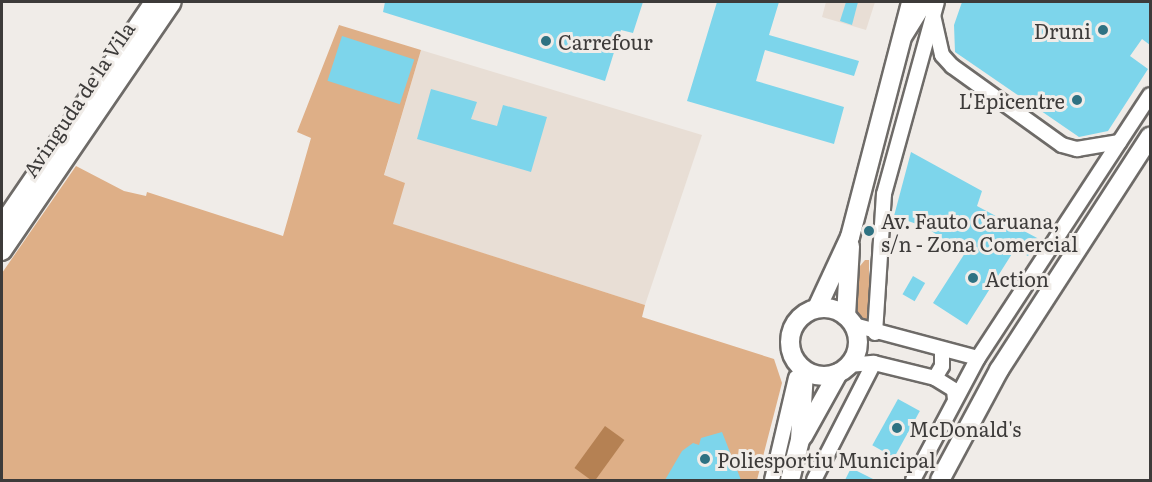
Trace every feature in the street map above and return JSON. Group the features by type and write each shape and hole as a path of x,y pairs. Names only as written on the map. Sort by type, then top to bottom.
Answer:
{"street":[{"name":"Avinguda de la Vila","path":"2,225 154,2"},
{"name":"Avinguda de la Vila","path":"2,251 172,2"},
{"path":"817,308 850,237 911,2"},
{"path":"899,45 932,6"},
{"path":"932,6 942,55 1000,102 1071,149 1119,142"},
{"path":"875,333 884,194 932,6"},
{"path":"912,480 978,358 1148,101"},
{"path":"940,480 999,370 1150,137"},
{"path":"801,440 844,369 858,340 850,320 850,237"},
{"path":"790,480 801,440 801,367 790,348 791,332 799,318 817,308 832,308 875,333 978,358"},
{"path":"934,378 942,366 942,349"},
{"path":"801,367 821,376 874,363 934,378 954,390 955,399"},
{"path":"814,480 874,363"},
{"path":"772,480 801,367"}],"shaded area":[{"path":"826,2 875,2 866,30 822,17"},
{"path":"339,25 421,50 384,175 405,183 393,224 645,305 642,317 774,359 782,383 757,480 2,480 2,273 76,166 124,191 146,196 147,192 283,236 311,138 297,132"},
{"path":"421,50 702,135 645,305 392,224 384,176"},
{"path":"865,260 869,260 869,323 860,320 856,308 855,272"},
{"path":"605,426 624,440 595,480 591,480 574,468"}],"building":[{"name":"Carrefour","path":"385,2 643,2 633,33 621,30 605,81 383,12"},
{"path":"717,2 779,2 769,35 859,61 854,76 765,50 756,81 844,107 834,144 687,101"},
{"path":"846,2 858,2 852,25 840,21"},
{"name":"L'Epicentre","path":"962,2 1150,2 1150,45 1142,39 1130,56 1148,69 1108,131 1079,137 955,52 954,25"},
{"path":"342,36 414,59 400,104 327,81"},
{"path":"431,89 477,102 471,119 497,126 503,105 547,117 531,172 417,139"},
{"path":"911,152 982,191 977,206 1039,239 1028,256 1015,249 967,325 933,303 965,253 925,227 894,216"},
{"path":"913,276 925,283 915,301 902,294"},
{"name":"McDonald's","path":"898,399 920,411 894,457 872,445"},
{"name":"Poliesportiu Municipal","path":"722,432 741,480 665,480 682,451 693,443 699,445 701,438"},
{"path":"851,468 875,480 845,480"}],"place":[{"name":"Druni","path":"1103,30"},
{"name":"Carrefour","path":"546,41"},
{"name":"L'Epicentre","path":"1077,100"},
{"name":"Av. Fauto Caruana, s/n - Zona Comercial","path":"869,231"},
{"name":"Action","path":"973,278"},
{"name":"McDonald's","path":"897,428"},
{"name":"Poliesportiu Municipal","path":"705,459"}]}
